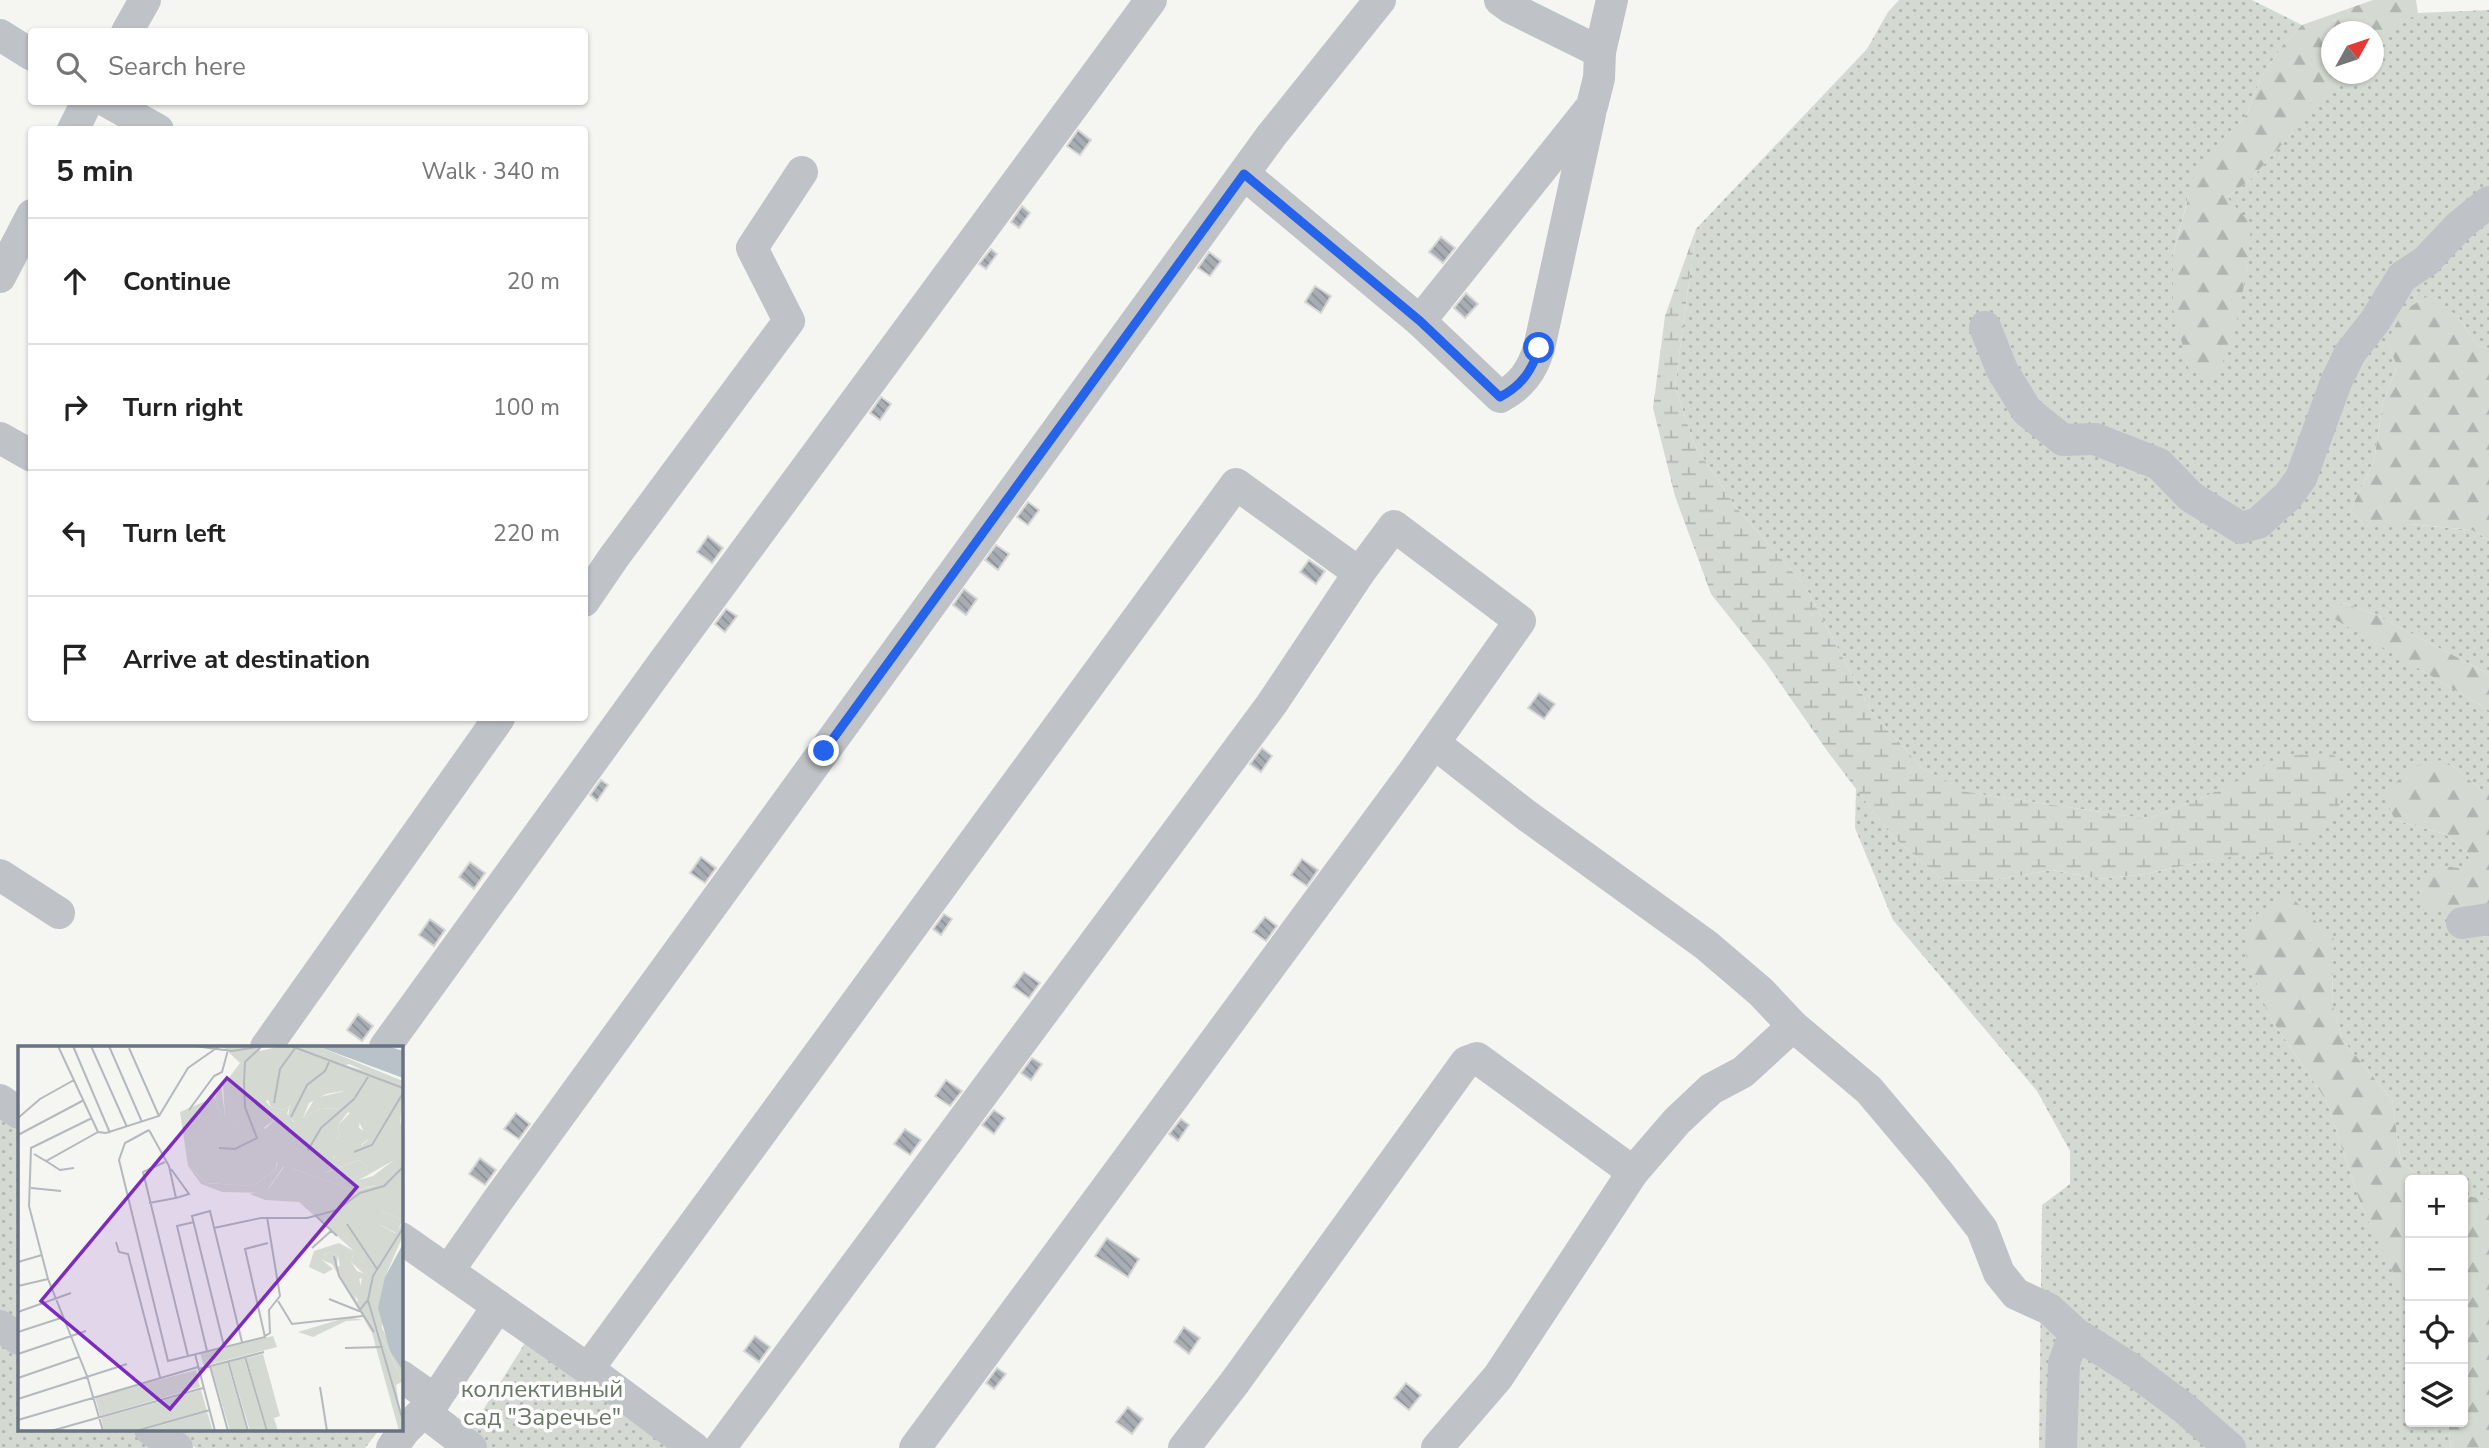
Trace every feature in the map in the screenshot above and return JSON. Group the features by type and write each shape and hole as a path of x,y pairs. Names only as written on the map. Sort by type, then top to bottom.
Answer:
{"lane":[{"path":"129,28 145,0"},
{"path":"386,1046 663,663 1151,0"},
{"path":"449,1270 1271,136 1380,0"},
{"path":"1500,0 1600,52"},
{"path":"1244,174 1420,321 1500,397 1520,385 1535,363 1599,78 1600,52 1612,0"},
{"path":"0,35 28,52"},
{"path":"75,126 86,105"},
{"path":"113,105 152,126"},
{"path":"1420,321 1592,106"},
{"path":"588,595 789,321 752,248 802,172"},
{"path":"1985,327 2002,370 2027,411 2063,440 2095,439 2159,464 2191,496 2241,528 2258,523 2288,496 2301,478 2336,382 2350,353 2375,321 2402,276 2426,261 2459,226 2489,202"},
{"path":"0,277 17,229"},
{"path":"0,438 28,454"},
{"path":"588,1369 1236,484 1359,573"},
{"path":"720,1448 1271,705 1359,573 1394,526 1520,621 1434,743 915,1448"},
{"path":"267,1046 497,721"},
{"path":"1434,743 1526,815 1706,945 1761,992 1793,1026 1869,1090 1938,1171 1982,1229 1999,1273 2016,1294 2049,1309 2075,1333 2133,1370 2184,1408 2230,1448"},
{"path":"0,875 59,913"},
{"path":"1437,1448 1498,1377 1633,1172 1677,1121 1711,1089 1743,1072 1793,1026"},
{"path":"1184,1448 1235,1382 1466,1062 1477,1058 1633,1172"},
{"path":"0,1100 18,1112"},
{"path":"402,1239 695,1448"},
{"path":"392,1448 404,1431 429,1406 498,1306"},
{"path":"0,1326 18,1338"},
{"path":"2061,1448 2064,1363 2075,1333"},
{"path":"402,1377 471,1448"},
{"path":"151,1430 177,1448"}],"green space":[{"path":"1899,0 2252,0 2302,25 2283,45 2260,79 2247,114 2224,140 2188,197 2173,255 2173,309 2240,298 2248,265 2227,197 2249,181 2335,84 2384,84 2384,34 2418,13 2489,10 2489,349 2477,345 2457,315 2387,341 2397,366 2383,402 2374,461 2350,511 2364,524 2410,524 2472,530 2489,540 2489,674 2374,614 2344,603 2327,614 2489,710 2489,793 2485,793 2445,760 2395,820 2445,834 2468,853 2471,870 2489,909 2489,1200 2468,1196 2468,1175 2419,1175 2401,1163 2392,1100 2342,1039 2332,1003 2333,973 2268,1014 2326,1100 2362,1208 2405,1292 2405,1427 2449,1427 2451,1448 2039,1448 2042,1205 2070,1184 2070,1151 2037,1091 1893,920 1855,828 1856,789 1891,835 1944,881 1995,880 2052,870 2100,879 2145,874 2219,858 2213,793 2148,819 1966,792 1922,768 1871,711 1805,586 1735,506 1694,444 1675,386 1696,229 1867,49 1888,12"},
{"path":"2373,0 2416,0 2418,13 2384,35 2384,21 2321,21 2321,84 2336,84 2249,181 2227,197 2251,224 2248,265 2232,345 2212,381 2189,370 2173,309 2173,255 2195,172 2247,114 2260,79 2283,45 2302,25"},
{"path":"1696,229 1675,386 1694,444 1735,506 1805,586 1871,711 1922,768 1967,792 2148,819 2213,793 2282,756 2332,753 2353,775 2333,819 2287,853 2219,858 2145,874 2100,879 2052,870 1995,880 1944,881 1891,835 1828,752 1766,663 1711,594 1675,496 1653,408 1665,316"},
{"path":"2426,297 2457,315 2477,345 2489,349 2489,540 2472,530 2410,524 2364,524 2350,511 2374,461 2383,402 2397,366 2387,341 2403,311"},
{"path":"2344,603 2374,614 2489,674 2489,710 2326,614"},
{"path":"2445,760 2485,793 2489,793 2489,909 2448,913 2423,910 2417,882 2438,865 2470,870 2468,853 2445,834 2395,820 2385,799 2395,783 2423,762"},
{"path":"2287,893 2334,939 2332,1002 2342,1039 2392,1100 2401,1163 2419,1175 2405,1175 2405,1297 2362,1208 2326,1100 2268,1014 2245,952 2252,918"},
{"path":"0,1111 18,1123 18,1328 0,1316"},
{"path":"2468,1196 2489,1200 2489,1448 2451,1448 2449,1427 2468,1427"},
{"name":"коллективный сад \"Заречье\"","path":"530,1335 681,1448 487,1448 468,1434"},
{"path":"0,1339 18,1351 18,1430 133,1430 160,1448 0,1448"},
{"path":"169,1430 379,1430 365,1448 196,1448"}],"building":[{"path":"1078,130 1091,140 1080,155 1067,146"},
{"path":"1022,206 1030,213 1019,228 1011,222"},
{"path":"1441,237 1455,248 1443,263 1429,252"},
{"path":"991,249 997,254 986,269 979,264"},
{"path":"1209,252 1221,261 1210,276 1198,268"},
{"path":"1315,286 1331,296 1321,313 1305,302"},
{"path":"1466,293 1478,304 1465,318 1454,308"},
{"path":"881,397 891,404 880,420 870,413"},
{"path":"1028,502 1039,510 1028,525 1017,517"},
{"path":"708,536 723,548 712,563 697,552"},
{"path":"996,545 1009,554 998,570 985,560"},
{"path":"1309,560 1325,571 1316,584 1300,572"},
{"path":"964,589 977,599 966,615 953,605"},
{"path":"726,609 737,616 725,632 715,624"},
{"path":"1539,693 1555,704 1544,719 1528,708"},
{"path":"1262,748 1272,756 1261,772 1250,764"},
{"path":"601,780 608,785 597,801 590,795"},
{"path":"701,857 716,868 705,883 690,873"},
{"path":"1302,859 1318,870 1307,886 1291,875"},
{"path":"470,862 485,873 474,889 459,877"},
{"path":"944,914 952,919 941,935 933,929"},
{"path":"1265,917 1277,926 1266,941 1253,932"},
{"path":"430,919 445,930 434,946 419,935"},
{"path":"1024,972 1040,983 1029,998 1013,987"},
{"path":"358,1014 373,1026 362,1041 347,1030"},
{"path":"1032,1058 1042,1064 1031,1080 1021,1073"},
{"path":"946,1080 962,1091 950,1106 935,1096"},
{"path":"994,1110 1005,1118 994,1134 982,1125"},
{"path":"516,1113 530,1124 519,1139 504,1129"},
{"path":"1181,1119 1189,1125 1178,1141 1169,1134"},
{"path":"905,1129 921,1140 910,1155 894,1144"},
{"path":"480,1158 496,1170 485,1185 469,1174"},
{"path":"1107,1238 1139,1259 1128,1277 1095,1256"},
{"path":"1184,1327 1200,1338 1189,1354 1174,1342"},
{"path":"755,1336 770,1347 759,1362 744,1351"},
{"path":"997,1368 1006,1374 994,1389 986,1383"},
{"path":"1406,1383 1421,1395 1409,1410 1394,1398"},
{"path":"1128,1407 1143,1419 1132,1434 1116,1422"}],"route":[{"path":"824,751 1244,174 1420,321 1500,397 1520,385 1535,363 1539,348"}]}
